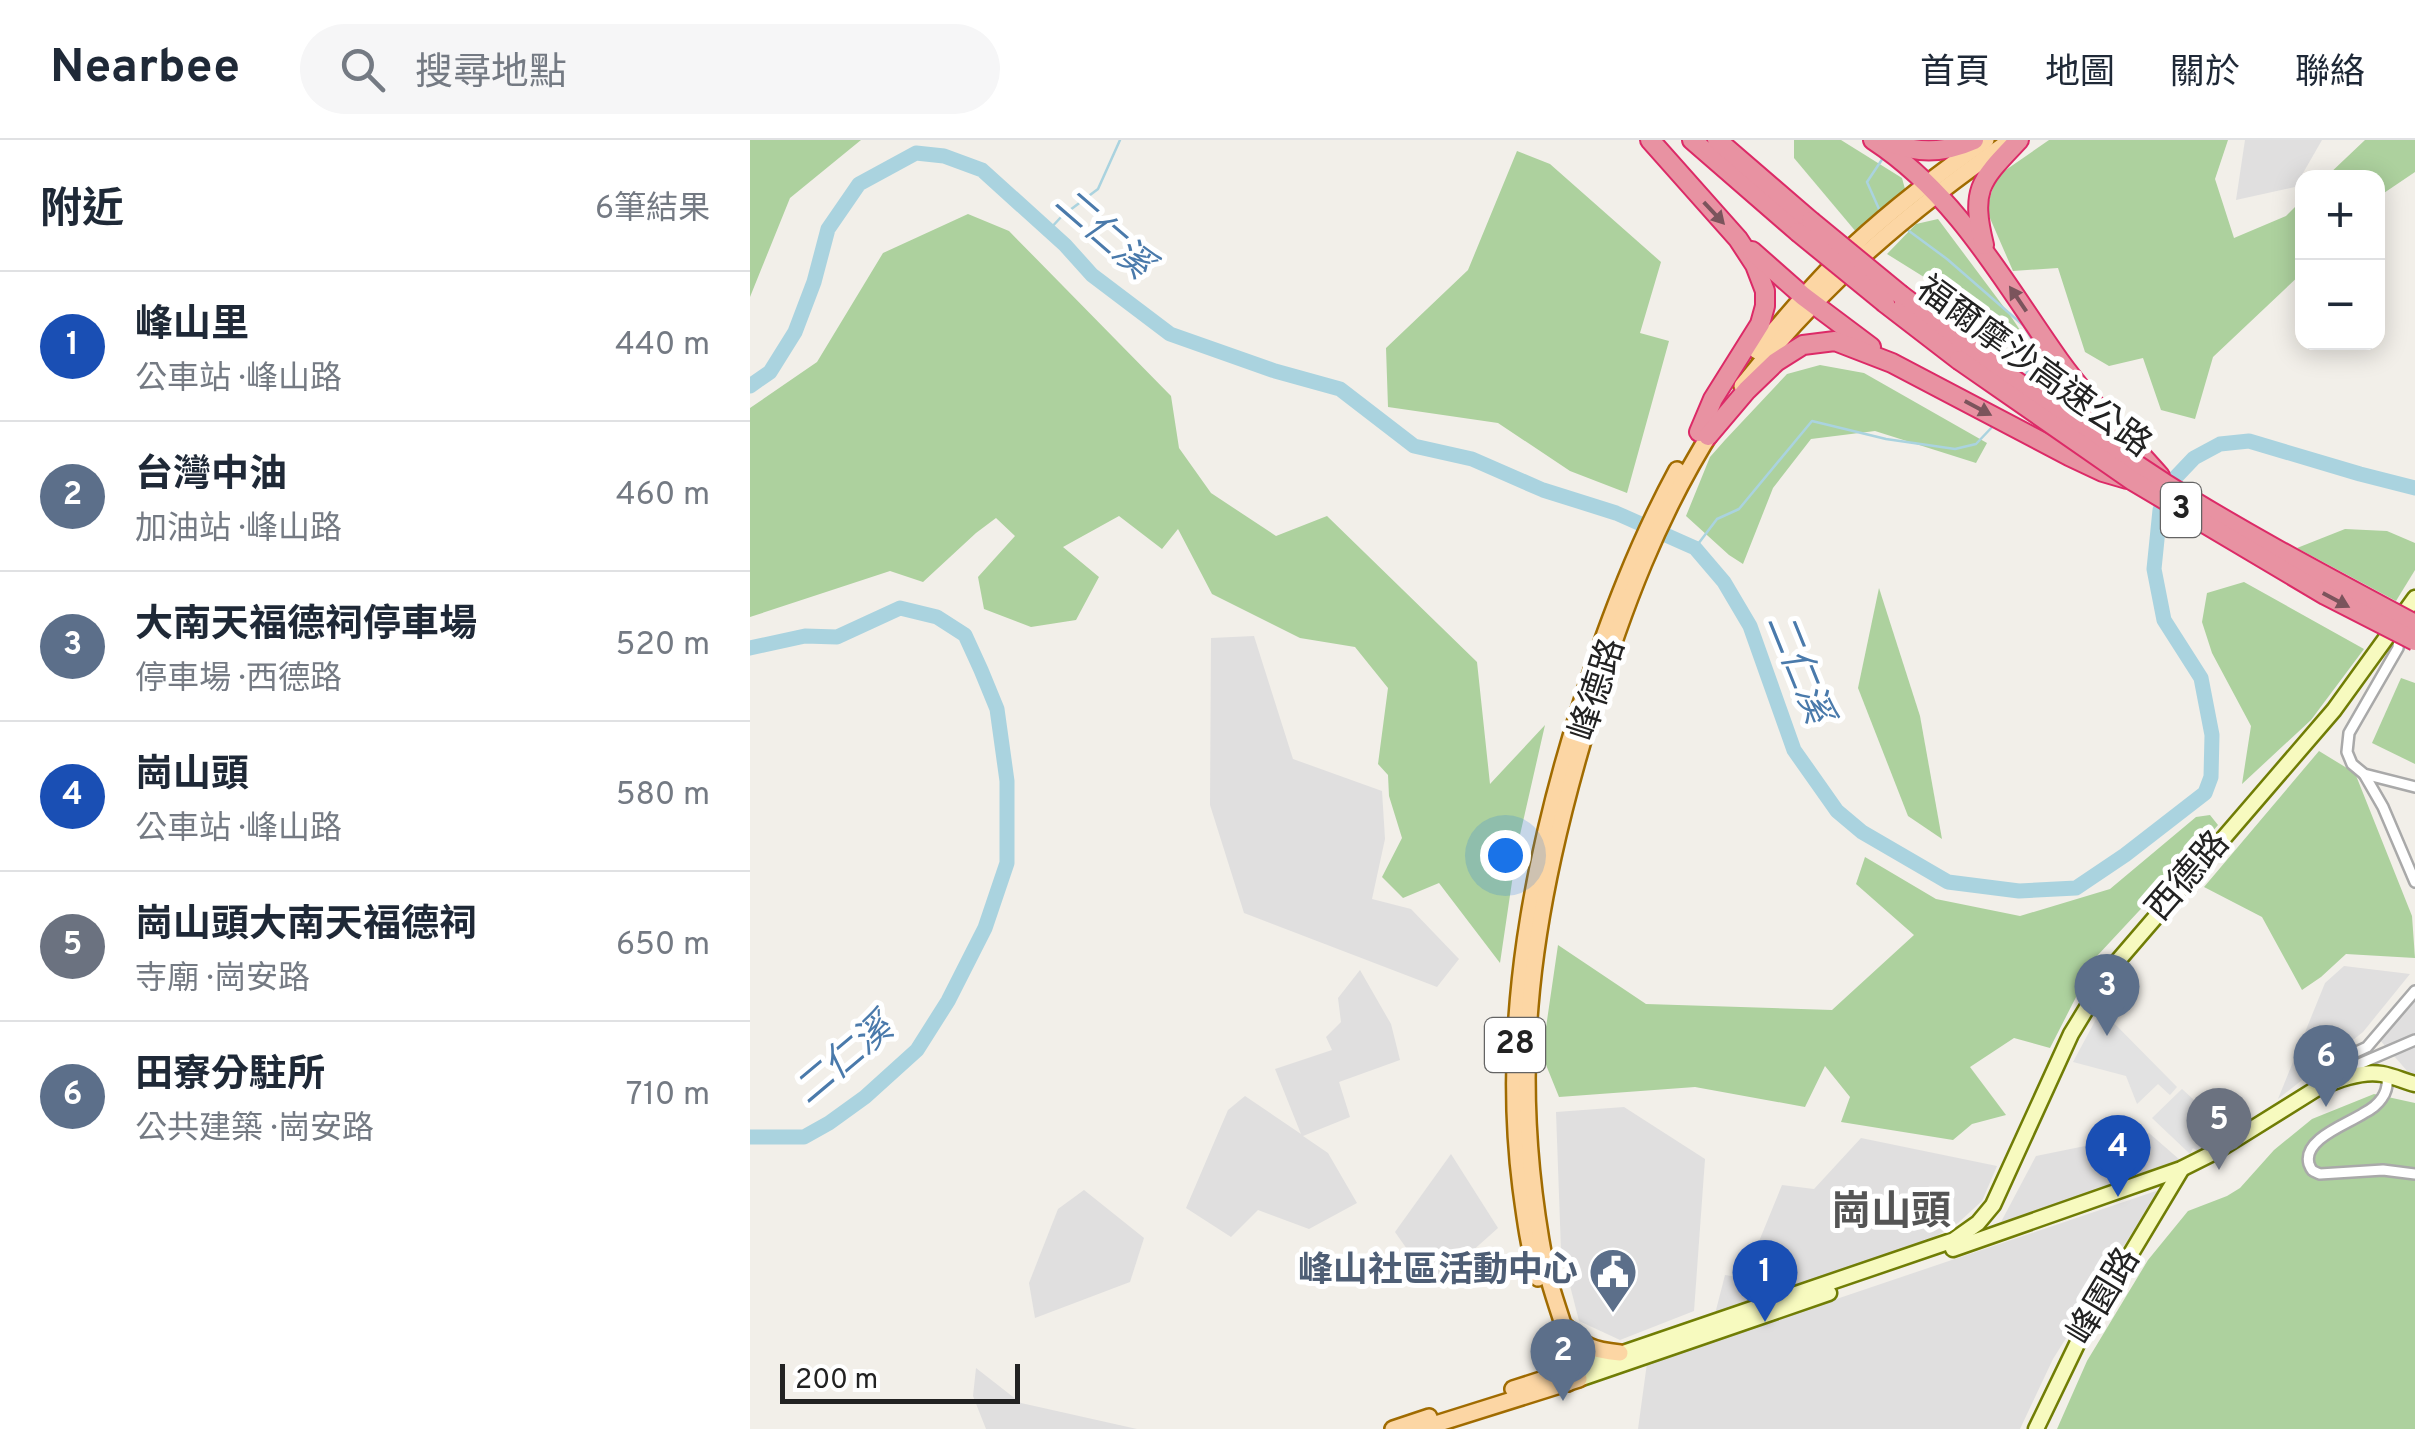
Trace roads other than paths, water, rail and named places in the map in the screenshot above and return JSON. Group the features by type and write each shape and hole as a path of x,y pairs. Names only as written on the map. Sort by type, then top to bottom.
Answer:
{"highway":[{"path":"1650,140 1738,239 1808,300 1892,363"},
{"name":"福爾摩沙高速公路","path":"1692,140 2133,481 2402,637"},
{"name":"福爾摩沙高速公路","path":"1717,140 1804,227"},
{"path":"1873,140 1932,188 1986,250 2090,400 2167,484"},
{"path":"1886,140 1931,151 1948,151 1974,140"},
{"path":"1986,250 1978,221 1979,190 1994,165 2019,140"},
{"path":"1701,438 1712,399 1763,315 1764,285 1738,239"},
{"path":"1701,438 1776,362 1803,344 1835,341 1892,363 2103,472 2133,481"},
{"name":"福爾摩沙高速公路","path":"1964,354 2167,484 2415,624"}],"main road":[{"name":"峰德路","path":"1572,1376 1558,1326 1536,1203 1528,1119 1530,1008 1569,764 1604,637 1659,504 1752,358 1862,246 1986,140"},
{"name":"峰德路","path":"1932,188 2011,140"},
{"path":"1558,1326 1586,1347 1620,1353"},
{"path":"1535,1382 1550,1369 1558,1326"},
{"path":"1393,1429 1535,1382 1572,1376"},
{"path":"1420,1429 1572,1376"}],"street":[{"path":"2415,598 2392,663 2349,733 2348,752 2383,808 2415,882"},
{"path":"2402,637 2415,613"},
{"name":"西德路","path":"1962,1241 1993,1205 2071,1034 2113,973 2334,710 2402,637"},
{"path":"2364,774 2415,787"},
{"path":"2316,1089 2354,1054 2367,1048 2415,991"},
{"path":"1572,1376 1620,1353 2181,1169 2350,1068 2415,1043"},
{"path":"2316,1089 2359,1075 2380,1073 2415,1084"},
{"path":"2388,1076 2383,1097 2316,1142 2308,1156 2309,1166 2320,1174 2383,1170 2415,1174"},
{"name":"峰園路","path":"2036,1429 2060,1374 2181,1169"},
{"path":"1572,1376 1780,1311 1962,1241"}],"waterway":[{"path":"1049,230 1098,189 1120,140"},
{"name":"二仁溪","path":"750,386 770,372 795,332 828,229 859,184 916,153 944,156 982,170 1065,245 1092,275 1170,334 1340,389 1414,446 1472,459 1543,490 1616,513 1695,548 1724,582 1750,626 1794,750 1837,811 1862,832 1948,882 2019,891 2076,888 2205,793 2211,777 2212,735 2201,678 2164,620 2154,569 2160,510 2175,478 2194,458 2220,444 2249,441 2415,488"},
{"path":"1883,158 1867,182 1883,211"},
{"path":"1905,228 2024,326 2039,352 2025,376"},
{"path":"1695,548 1717,519 1739,509 1812,421 1886,439 1955,449 1976,444 1994,425"},
{"name":"二仁溪","path":"750,648 805,636 837,637 900,608 937,617 965,635 981,670 997,709 1007,781 1007,863 985,928 948,1001 917,1050 865,1097 804,1137 750,1137"}],"place":[{"name":"大南天福德祠停車場","path":"2107,1036"},
{"name":"田寮分駐所","path":"2326,1107"},
{"name":"崗山頭大南天福德祠","path":"2219,1170"},
{"name":"崗山頭","path":"2118,1197"},
{"name":"峰山社區活動中心","path":"1613,1314"},
{"name":"峰山里","path":"1765,1322"},
{"name":"台灣中油","path":"1563,1401"}],"district":[{"name":"崗山頭","path":"1891,1214"}]}
